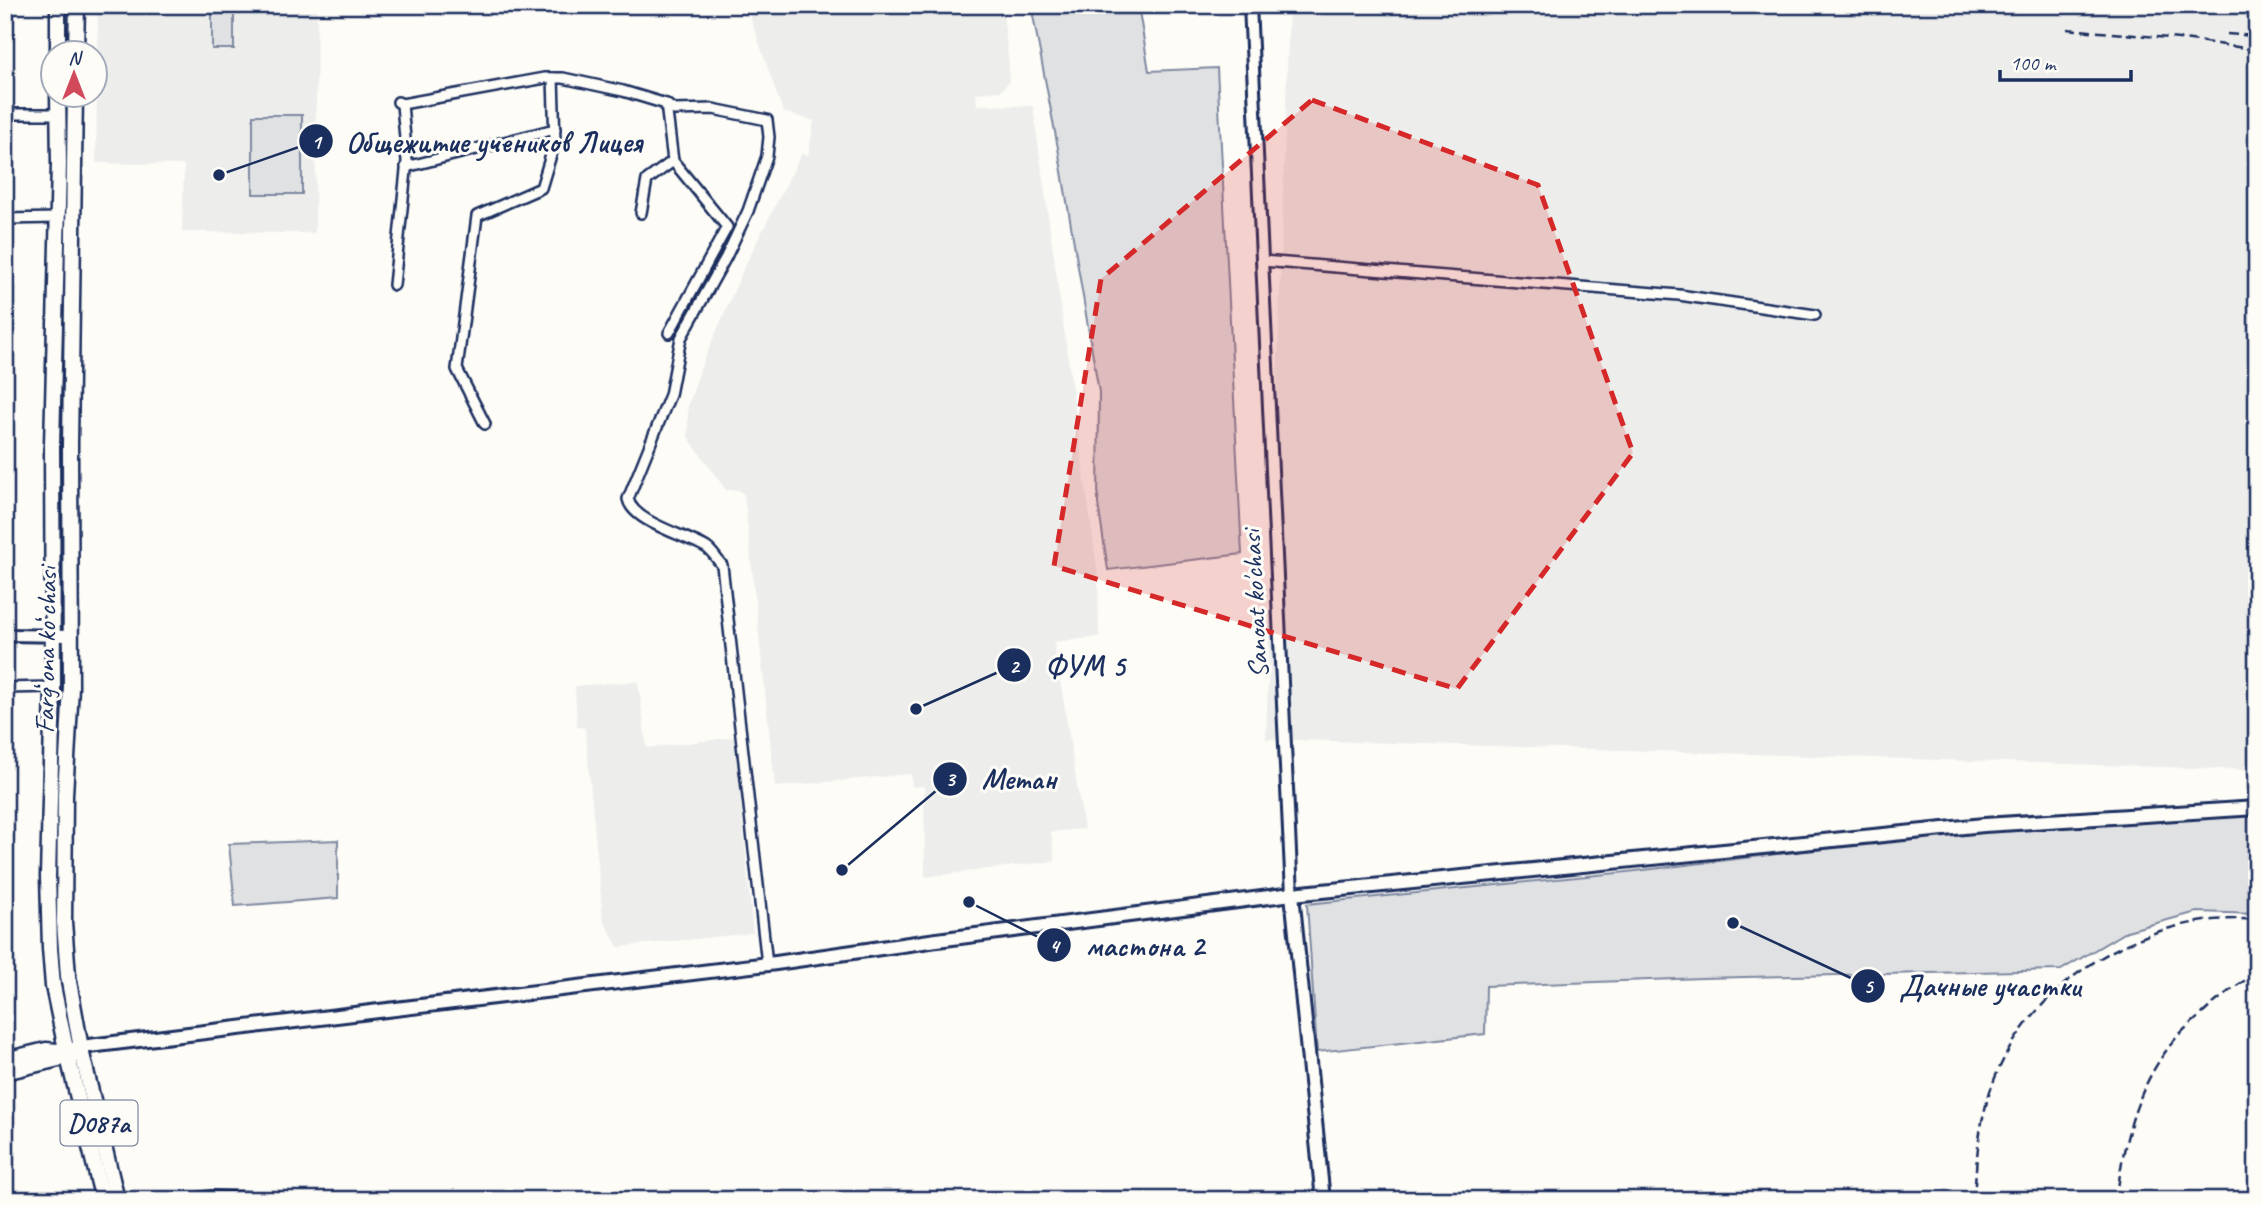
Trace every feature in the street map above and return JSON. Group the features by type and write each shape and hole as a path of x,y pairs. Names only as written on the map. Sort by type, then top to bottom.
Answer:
{"main road":[{"path":"58,5 58,38"},
{"path":"76,5 76,38"},
{"name":"Fargʻona koʻchasi","path":"58,108 52,445 53,687 48,876 50,948 53,986 117,1200"},
{"name":"Fargʻona koʻchasi","path":"75,108 70,379 70,715 63,863 64,922 74,1052 103,1200"},
{"path":"5,1072 110,1044 217,1029 767,964 1293,894 1984,825 2257,808"},
{"name":"Sanoat ko'chasi","path":"1293,894 1322,1200"},
{"path":"5,1060 46,1050 74,1052"}],"street":[{"name":"Sanoat ko'chasi","path":"1250,5 1293,894"},
{"path":"485,424 457,369 477,216 541,187 555,142 553,78"},
{"path":"394,285 406,167 400,103 563,78 623,91 666,104 674,110 713,109 766,120 769,137 767,156 748,211 681,338 670,395 628,499 629,505 671,533 708,549 722,565 767,964"},
{"path":"666,104 673,161 727,227 669,333"},
{"path":"5,114 58,114"},
{"path":"406,167 555,130"},
{"path":"641,213 648,180 673,161"},
{"path":"5,219 57,218"},
{"path":"1262,261 1679,295 1815,315"},
{"path":"5,635 71,636"},
{"path":"5,688 53,687"},
{"path":"184,1200 211,1196 246,1197 247,1200"}],"highlighted area":[{"path":"1312,100 1538,185 1633,453 1457,689 1054,566 1101,279"}],"shaded area":[{"path":"98,5 317,5 315,233 182,232 184,165 96,163 97,108 108,108 108,38 98,38"},
{"path":"746,5 1002,5 1009,82 1001,91 976,93 977,105 1033,106 1098,575 1099,637 1054,642 1084,829 1051,832 1055,861 925,877 924,786 912,787 911,774 775,787 744,494 738,490 726,490 688,437 688,406 701,367 746,263 802,153 808,156 814,121 783,112"},
{"path":"1031,5 1138,5 1149,71 1217,68 1242,554 1108,570 1098,504 1099,392"},
{"path":"1289,5 2257,5 2257,770 1266,739"},
{"path":"212,11 234,11 234,49 212,49"},
{"path":"253,115 302,115 302,194 253,194"},
{"path":"638,681 647,748 735,737 753,933 618,947 603,919 585,728 577,727 575,686"},
{"path":"2257,811 2257,914 2197,912 2127,931 2061,970 1486,986 1485,1034 1317,1052 1307,904 1627,872 2077,818"},
{"path":"338,840 338,898 235,906 229,844"},
{"path":"1761,1190 1927,1200 1761,1200"}],"railway":[{"path":"2067,29 2191,40 2257,50"},
{"path":"2227,34 2257,36"},
{"path":"1974,1200 1982,1120 2000,1067 2023,1029 2052,995 2087,966 2126,944 2169,928 2213,920 2257,920"},
{"path":"2117,1200 2123,1156 2134,1114 2163,1055 2180,1034 2214,1004 2234,987 2257,974"}],"place":[{"name":"Общежитие учеников Лицея","path":"219,175"},
{"name":"ФУМ 5","path":"916,709"},
{"name":"Метан","path":"842,870"},
{"name":"мастона 2","path":"969,902"},
{"name":"Дачные участки","path":"1733,923"}]}
